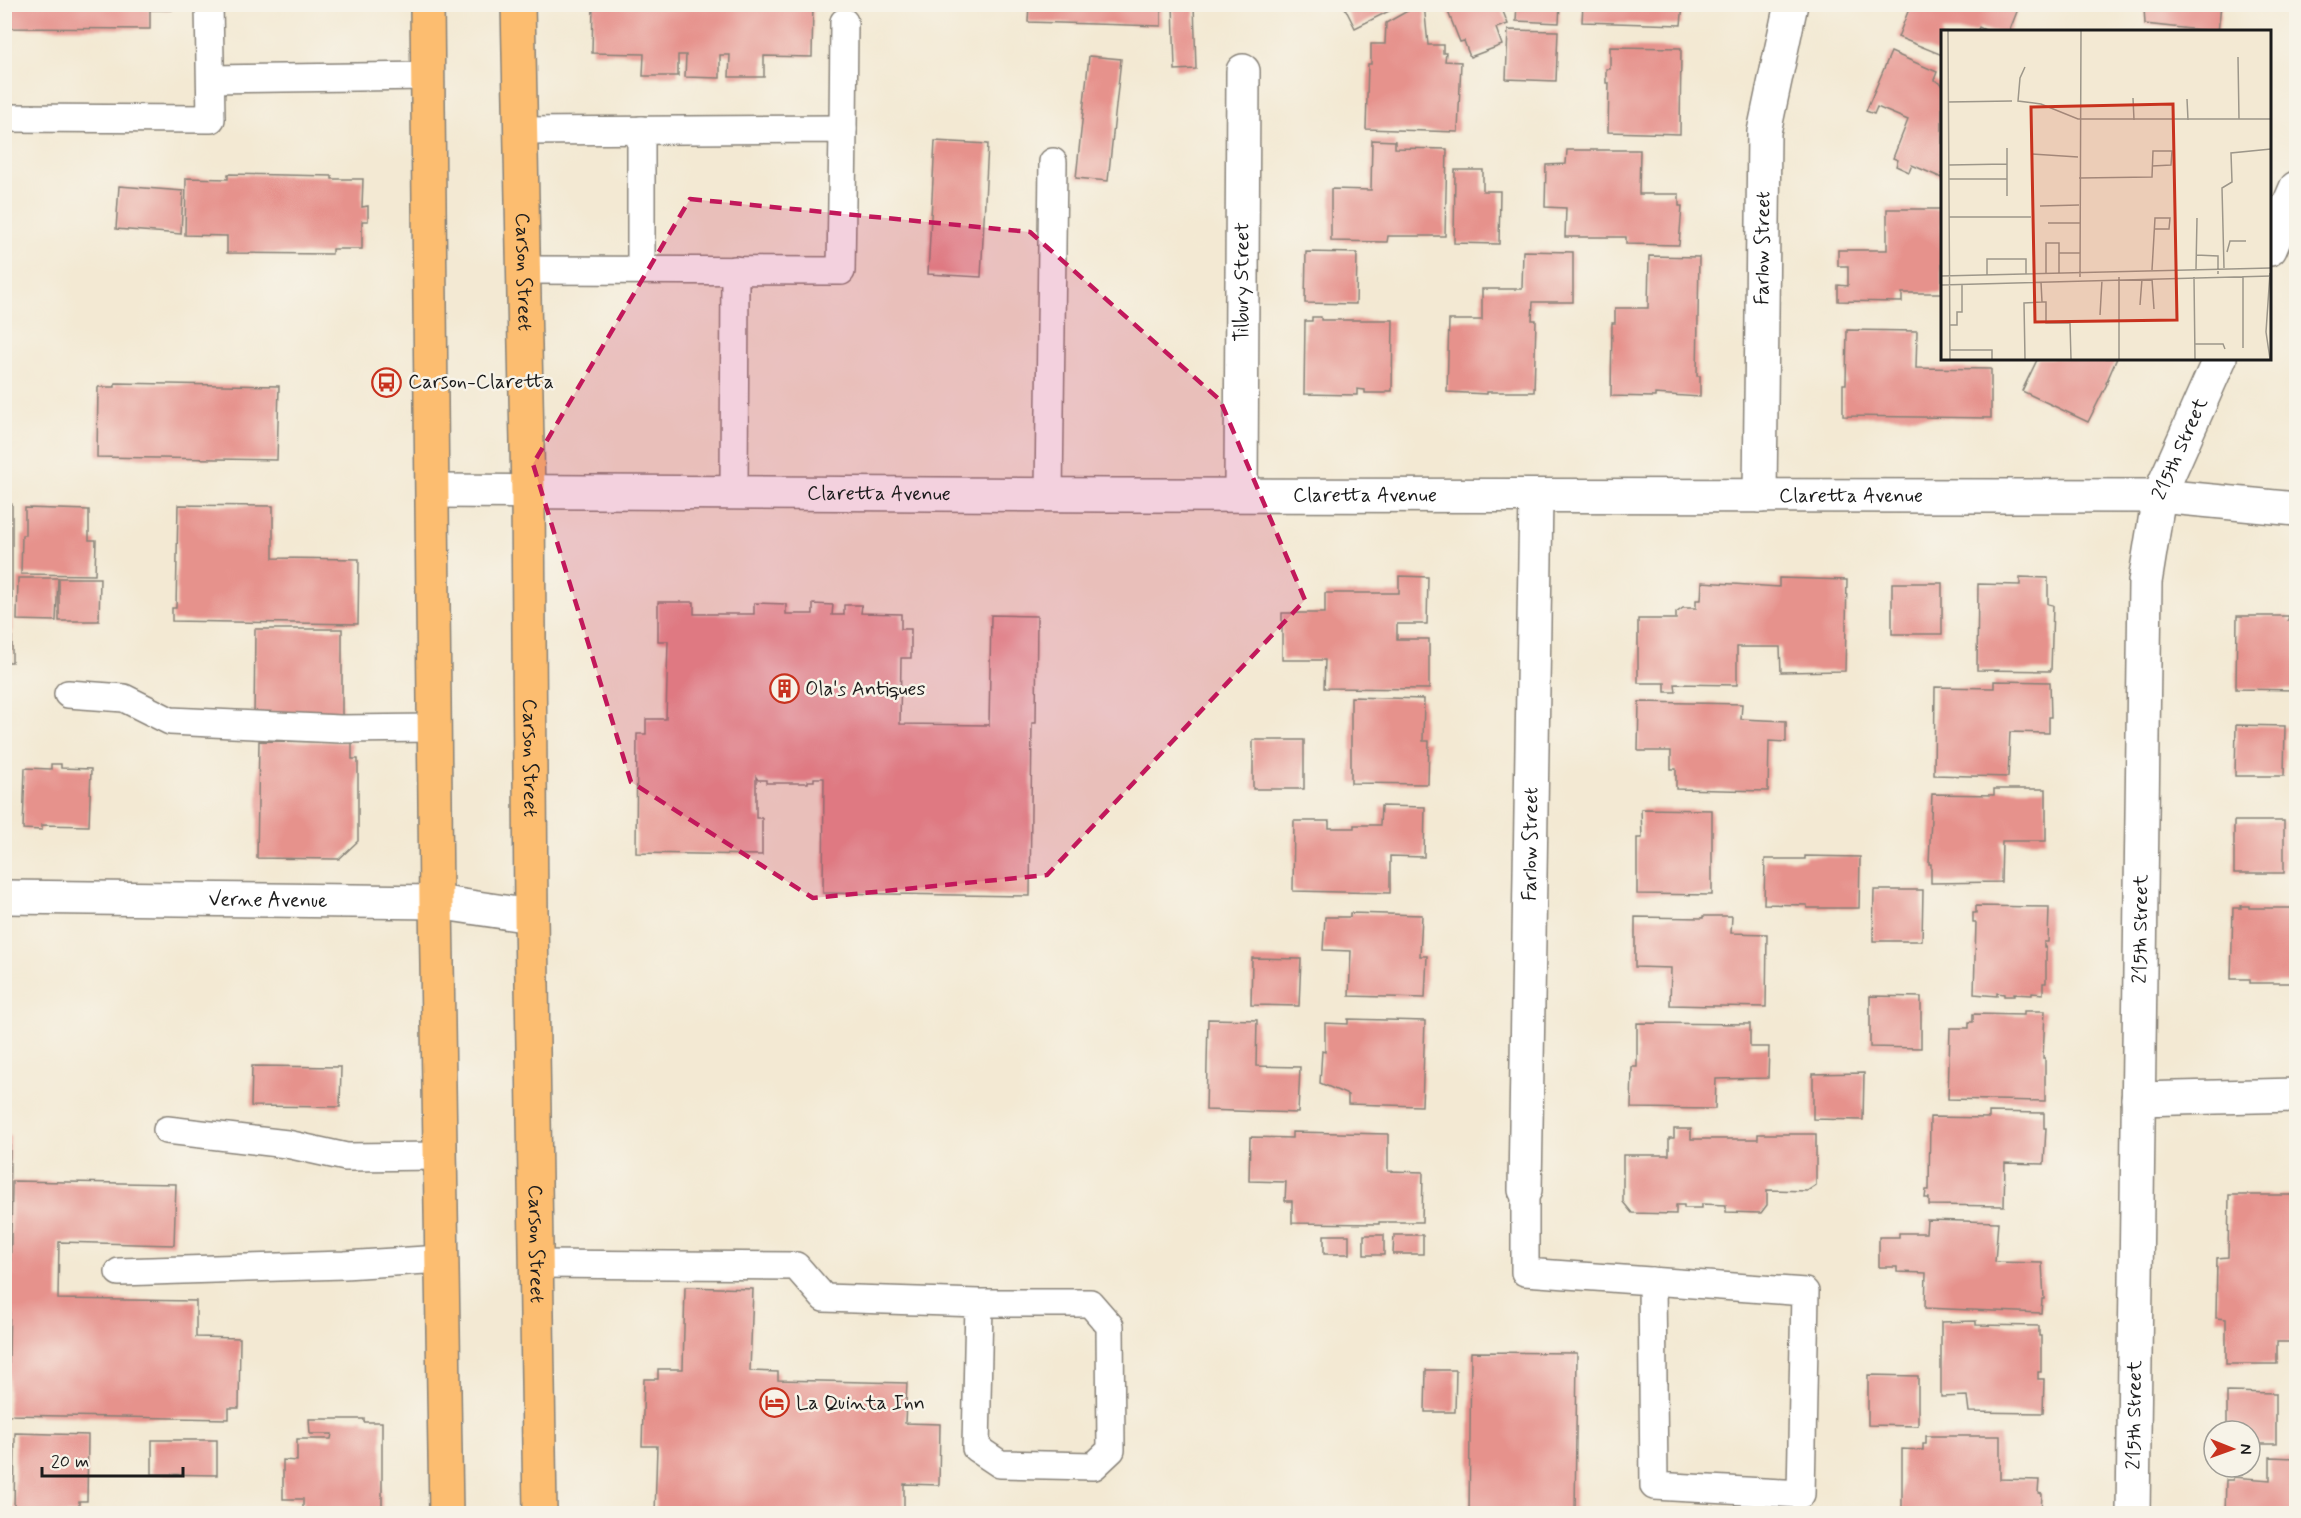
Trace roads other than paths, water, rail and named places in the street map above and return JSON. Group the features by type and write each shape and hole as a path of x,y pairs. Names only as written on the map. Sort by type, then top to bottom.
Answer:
{"main road":[{"path":"427,4 436,902 446,1514"},
{"name":"Carson Street","path":"518,4 528,493 531,916 540,1514"}],"street":[{"name":"Farlow Street","path":"1760,496 1764,132 1791,4"},
{"name":"Tilbury Street","path":"1241,494 1243,71"},
{"path":"2271,247 2296,188"},
{"name":"215th Street","path":"2133,1514 2145,582 2159,496 2219,360"},
{"name":"Claretta Avenue","path":"433,491 1049,495 2159,496 2296,509"},
{"name":"Farlow Street","path":"1525,1190 1536,496"},
{"name":"Verne Avenue","path":"4,897 436,902 531,916"},
{"path":"2138,1099 2296,1095"}],"lane":[{"path":"4,118 211,119 210,4"},
{"path":"523,270 841,271 844,22"},
{"path":"211,79 429,76"},
{"path":"520,130 843,129"},
{"path":"641,130 641,270"},
{"path":"1049,495 1053,162"},
{"path":"734,493 735,270"},
{"path":"68,694 124,698 170,721 340,729 435,728"},
{"path":"167,1130 286,1144 346,1157 440,1156"},
{"path":"1525,1190 1525,1272 1652,1281 1805,1292 1801,1494 1654,1486 1652,1281"},
{"path":"119,1272 344,1265 442,1259"},
{"path":"536,1264 796,1266 824,1298 978,1303 1090,1303 1110,1326 1110,1450 1094,1466 1000,1464 976,1448 978,1303"}],"place":[{"name":"Carson-Claretta","path":"387,382"},
{"name":"Ola's Antiques","path":"784,689"},
{"name":"La Quinta Inn","path":"775,1403"}]}
